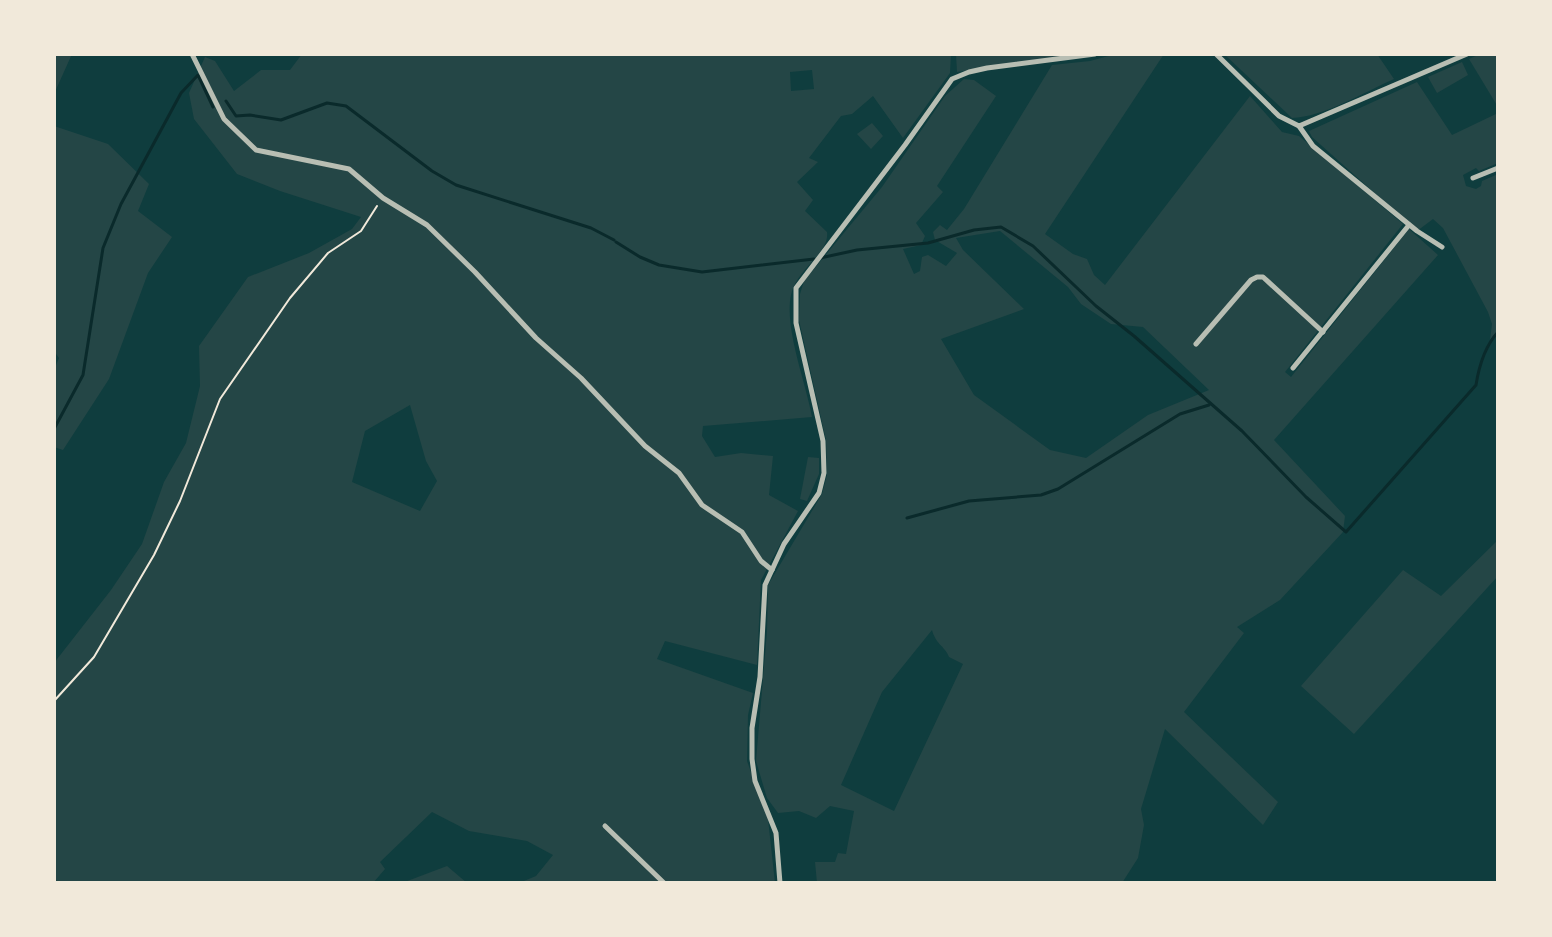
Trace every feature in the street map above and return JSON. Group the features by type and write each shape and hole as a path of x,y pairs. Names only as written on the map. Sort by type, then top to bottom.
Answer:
{"street":[{"path":"192,54 224,119 256,150 349,169 383,198 427,225 645,446 679,473 702,505 742,532 761,561 772,570"},
{"path":"780,883 776,833 755,781 752,759 765,585 784,544 819,493 824,473 823,441 796,323 796,288 952,79 987,68 1095,54"},
{"path":"1216,54 1279,116 1299,126 1313,146 1409,225 1442,247"},
{"path":"1299,126 1467,54"},
{"path":"1473,178 1498,168"},
{"path":"1293,368 1409,225"},
{"path":"1196,344 1251,280 1257,277 1263,277 1323,332"},
{"path":"605,826 664,883"}],"path":[{"path":"54,701 94,657 154,555 180,501 220,399 290,298 328,253 361,231 383,198"}],"shaded area":[{"path":"54,54 72,54 54,94"},
{"path":"302,54 951,54 950,73 903,138 873,96 852,114 841,116 809,158 818,162 797,182 813,200 805,211 827,232 823,247 799,277 791,295 790,323 812,417 703,426 702,436 715,457 741,453 773,456 769,495 798,511 761,580 757,665 665,641 657,659 753,693 748,715 747,761 768,819 775,883 519,883 536,876 553,855 527,841 469,831 432,812 380,862 385,869 373,883 54,883 54,663 111,590 142,544 164,482 186,443 200,386 199,346 248,277 309,253 352,229 361,217 237,174 194,119 189,93 205,57 215,61 234,91 261,70 290,70","holes":["812,70 814,89 791,91 790,72","410,405 426,461 437,481 420,511 352,482 365,431"]},
{"path":"956,54 1085,54 957,72"},
{"path":"1116,54 1164,54 1045,234 1073,254 1087,259 1094,275 1105,285 1250,96 1282,132 1299,136 1403,224 1285,372 1291,377 1409,229 1438,255 1274,440 1345,516 1343,532 1280,600 1237,627 1244,633 1184,712 1278,802 1263,825 1165,729 1141,809 1144,825 1138,858 1122,883 817,883 815,862 835,862 838,853 846,854 854,811 830,806 816,818 799,811 778,813 767,798 756,761 768,585 822,494 827,475 826,440 799,320 804,281 882,187 945,96 964,79 974,80 996,96 937,186 943,192 916,223 925,236 921,245 903,249 914,274 920,271 922,257 928,255 946,266 957,253 935,240 933,232 940,225 947,230 964,209 1052,65 1090,61","holes":["1000,231 1068,287 1081,304 1111,324 1143,327 1209,390 1148,415 1086,458 1050,450 974,395 941,339 1024,309 963,250 956,238","932,630 949,657 963,664 894,811 841,785 882,692"]},
{"path":"1224,54 1377,54 1394,79 1330,109 1292,118"},
{"path":"1480,54 1498,54 1498,107 1469,59"},
{"path":"1462,62 1468,75 1437,93 1428,77"},
{"path":"1417,82 1452,135 1498,113 1498,163 1479,171 1476,168 1463,175 1466,186 1476,189 1482,181 1498,174 1498,332 1490,340 1492,324 1488,312 1443,228 1433,219 1417,231 1309,131"},
{"path":"872,123 883,136 871,149 857,134"},
{"path":"54,126 108,144 149,184 138,211 172,237 148,273 109,379 63,450 54,447 54,370 59,358 54,351"},
{"path":"808,457 819,458 819,474 807,501 800,499"},
{"path":"1498,540 1498,576 1354,734 1301,686 1403,570 1441,596"},
{"path":"447,866 467,883 402,883"}],"waterway":[{"path":"54,429 83,375 103,248 121,204 181,93 198,75 213,107"},
{"path":"226,101 236,116 281,120 327,103 346,106 432,171 456,185 591,228 614,240"},
{"path":"820,258 857,250 928,243 974,230 1001,227 1033,246 1096,306 1242,431 1306,497 1346,532 1476,385 1483,357 1498,332"},
{"path":"616,242 659,265 702,272 814,259"},
{"path":"907,518 969,501 1041,495 1058,489 1180,414 1209,405"}]}
